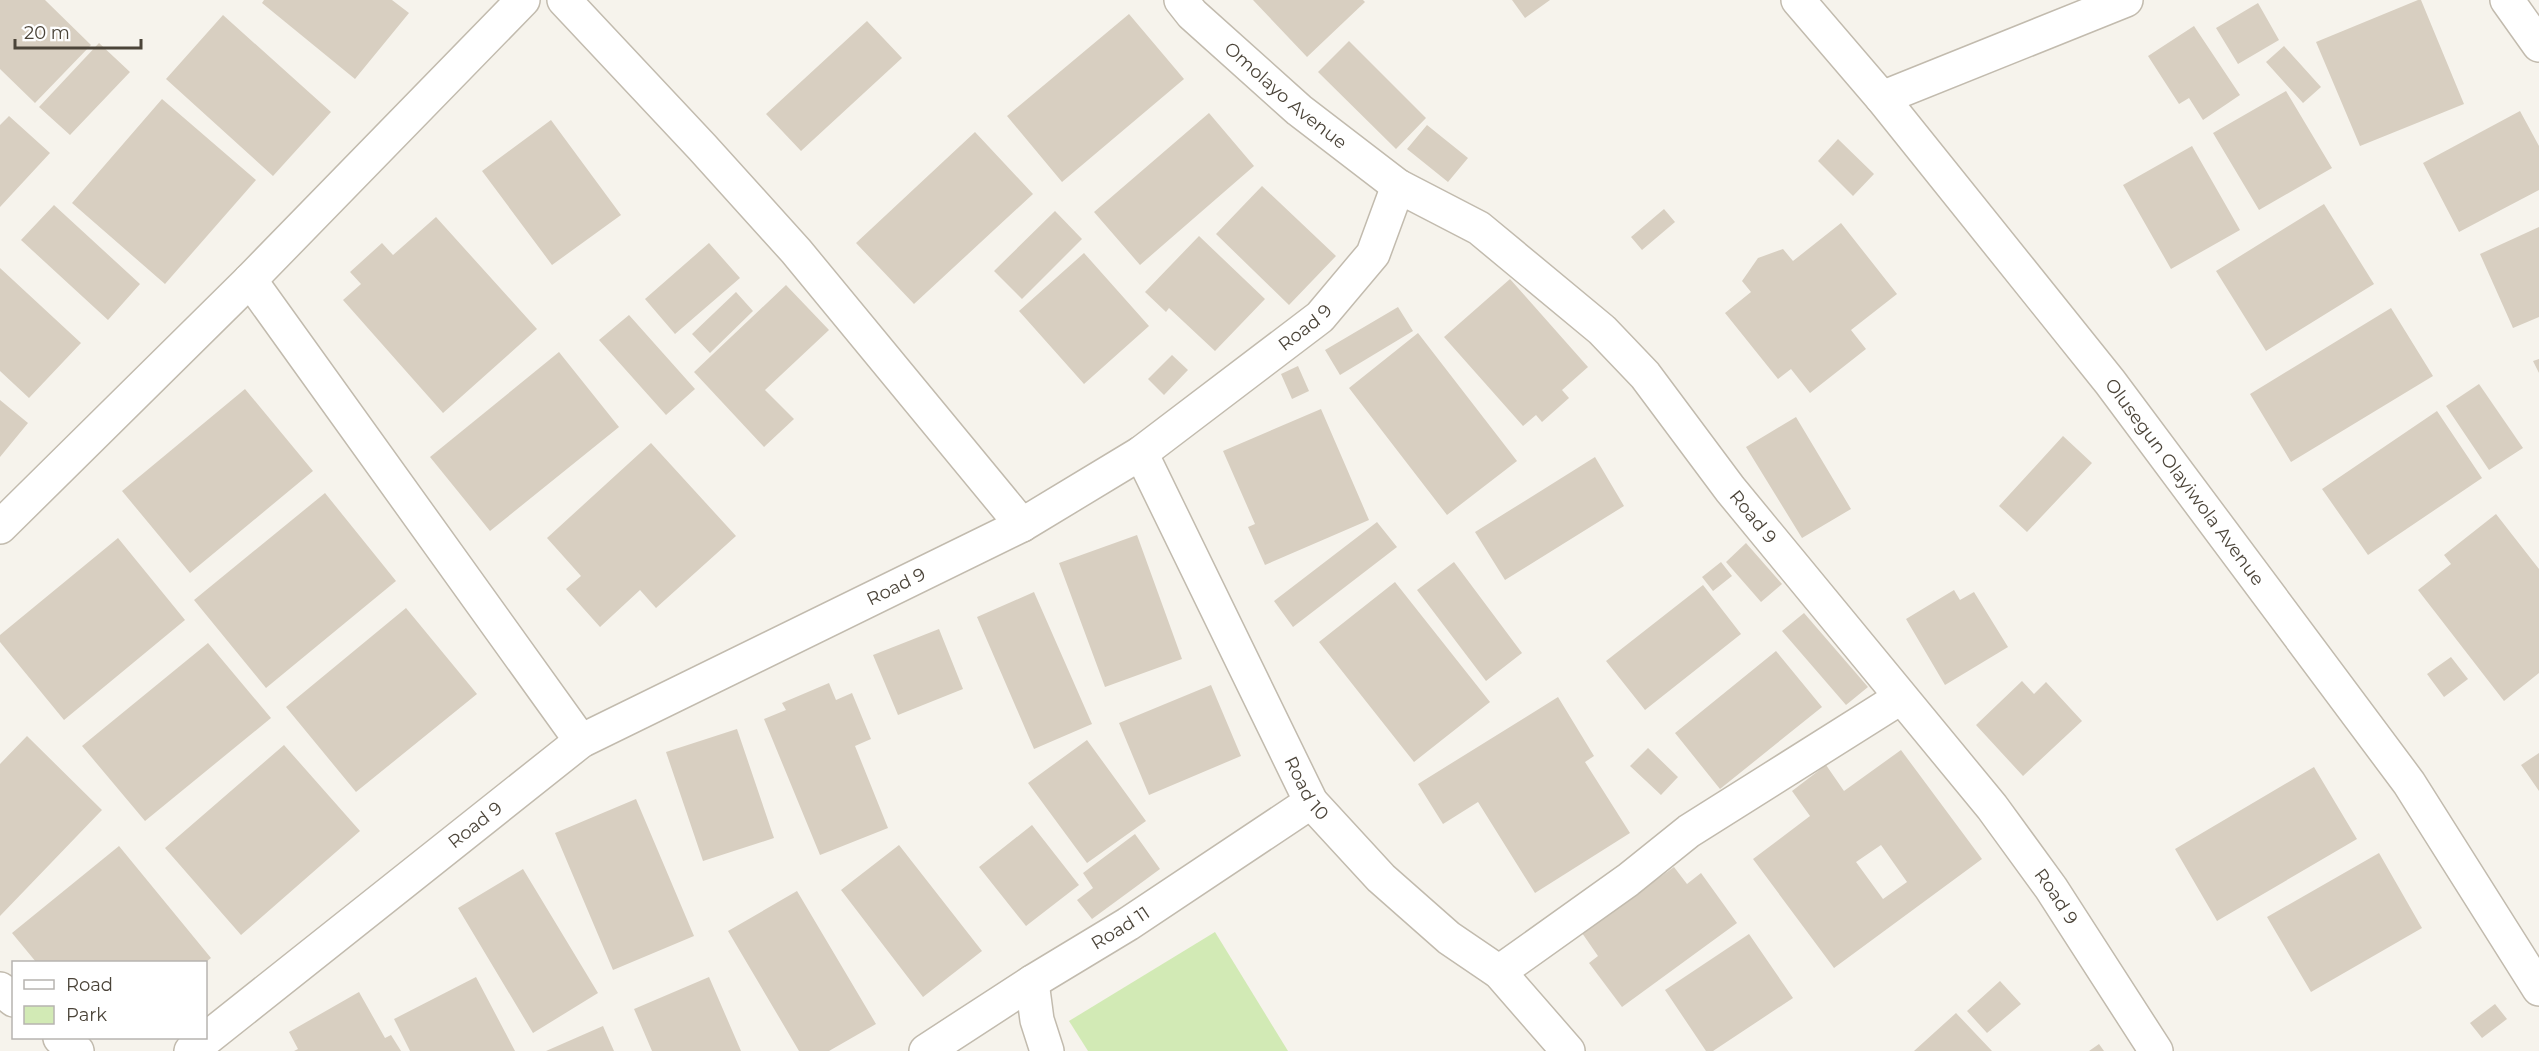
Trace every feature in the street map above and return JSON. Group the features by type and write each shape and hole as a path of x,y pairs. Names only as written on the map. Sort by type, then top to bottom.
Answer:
{"street":[{"path":"0,527 250,280 523,0"},
{"path":"564,0 796,251 1022,525"},
{"name":"Omolayo Avenue","path":"1181,0 1192,14 1299,111 1398,186"},
{"name":"Olusegun Olayiwola Avenue","path":"1798,0 1882,98 2110,382 2409,783 2539,989"},
{"path":"1882,98 2126,0"},
{"path":"2506,0 2539,45"},
{"name":"Road 9","path":"207,1037 580,741 1022,525 1141,453 1320,317 1373,254 1398,186 1479,228 1602,330 1645,375 1730,489 1992,807 2045,879 2156,1051"},
{"path":"250,280 580,741"},
{"name":"Road 10","path":"1141,453 1311,802 1381,878 1449,938 1499,972 1568,1051"},
{"path":"1499,972 1628,880 1689,831 1900,698"},
{"name":"Road 11","path":"926,1051 1032,982 1128,924 1311,802"},
{"path":"1032,982 1037,1020 1047,1051"},
{"path":"0,989 12,998"},
{"path":"61,1039 77,1051"},
{"name":"Road 9","path":"190,1051 205,1039"}],"green space":[{"path":"1215,932 1288,1051 1088,1051 1069,1021"}],"building":[{"path":"0,0 45,0 91,45 35,103 0,69"},
{"path":"264,0 392,0 409,13 355,79 262,3"},
{"path":"1253,0 1363,0 1365,2 1307,57"},
{"path":"1512,0 1550,0 1525,18"},
{"path":"2421,0 2464,104 2360,146 2316,42"},
{"path":"2258,3 2279,40 2238,64 2216,28"},
{"path":"1129,14 1184,79 1062,182 1007,116"},
{"path":"223,15 331,112 273,176 166,79"},
{"path":"867,21 902,58 801,151 766,114"},
{"path":"2194,26 2240,95 2203,120 2189,98 2179,104 2148,56"},
{"path":"1349,41 1426,118 1396,149 1318,72"},
{"path":"99,43 130,72 70,135 39,107"},
{"path":"2284,46 2321,87 2303,103 2266,62"},
{"path":"2286,91 2332,168 2259,210 2213,133"},
{"path":"162,99 256,180 165,284 72,203"},
{"path":"2520,111 2539,146 2539,190 2459,232 2423,163"},
{"path":"1209,113 1254,166 1140,265 1094,212"},
{"path":"9,116 50,153 0,207 0,125"},
{"path":"551,120 621,215 552,265 482,171"},
{"path":"1427,125 1468,158 1448,182 1407,149"},
{"path":"975,132 1033,194 914,304 856,243"},
{"path":"1838,139 1874,174 1853,196 1818,161"},
{"path":"2192,146 2240,230 2171,269 2123,185"},
{"path":"1262,186 1336,256 1289,305 1216,234"},
{"path":"2324,204 2374,284 2266,351 2216,271"},
{"path":"54,205 140,284 108,320 21,240"},
{"path":"1664,209 1675,222 1642,250 1631,237"},
{"path":"1055,211 1082,239 1022,299 994,271"},
{"path":"436,217 537,329 443,413 343,300 361,284 350,272 382,243 393,255"},
{"path":"1841,223 1897,294 1851,330 1866,349 1810,393 1791,369 1778,379 1725,313 1751,292 1742,281 1758,258 1783,249 1793,261"},
{"path":"2539,227 2539,317 2513,328 2480,254"},
{"path":"1199,236 1265,299 1215,351 1169,308 1166,312 1145,292"},
{"path":"709,243 740,278 675,334 645,299"},
{"path":"1084,253 1149,326 1084,384 1019,311"},
{"path":"0,268 81,343 29,398 0,371"},
{"path":"1510,279 1588,367 1562,390 1569,398 1542,422 1536,415 1523,426 1444,337"},
{"path":"786,285 829,330 765,390 794,419 764,447 694,372"},
{"path":"736,292 753,311 710,353 692,334"},
{"path":"1398,307 1413,331 1340,375 1325,350"},
{"path":"2391,308 2433,376 2291,462 2250,394"},
{"path":"629,315 695,389 666,415 599,340"},
{"path":"1418,333 1517,461 1447,515 1349,388"},
{"path":"559,352 619,427 490,531 430,457"},
{"path":"1172,355 1188,370 1164,395 1148,379"},
{"path":"2539,359 2539,373 2533,361"},
{"path":"1298,366 1309,391 1292,399 1281,374"},
{"path":"2479,384 2523,448 2489,470 2446,406"},
{"path":"245,389 313,471 190,573 122,491"},
{"path":"0,400 28,423 0,457"},
{"path":"1321,409 1369,520 1265,565 1248,527 1255,524 1223,451"},
{"path":"2437,411 2482,478 2368,555 2322,489"},
{"path":"1796,417 1851,509 1802,538 1746,447"},
{"path":"2063,436 2092,463 2027,532 1999,506"},
{"path":"651,443 736,536 656,608 640,590 600,627 566,589 581,576 547,538"},
{"path":"1595,457 1624,506 1505,580 1475,532"},
{"path":"325,493 396,581 266,688 194,600"},
{"path":"2496,514 2539,569 2539,673 2504,701 2418,590 2451,564 2444,555"},
{"path":"1377,522 1397,547 1293,627 1274,601"},
{"path":"1137,535 1182,659 1105,687 1059,563"},
{"path":"118,538 185,620 64,720 0,642 0,635"},
{"path":"1746,543 1782,584 1761,602 1726,562"},
{"path":"1454,562 1522,653 1486,681 1417,590"},
{"path":"1721,562 1732,576 1713,591 1702,577"},
{"path":"1395,582 1490,702 1414,762 1319,642"},
{"path":"1703,585 1741,634 1645,710 1606,661"},
{"path":"1954,590 1960,600 1974,592 2008,647 1945,685 1906,619"},
{"path":"1034,592 1092,724 1034,749 977,617"},
{"path":"406,608 477,694 356,792 286,707"},
{"path":"1804,613 1868,687 1846,705 1782,631"},
{"path":"939,629 963,689 898,715 873,655"},
{"path":"208,643 271,718 145,821 82,746"},
{"path":"1776,651 1822,707 1720,789 1675,733"},
{"path":"2451,657 2468,679 2444,697 2427,674"},
{"path":"2022,681 2034,694 2046,682 2082,721 2023,776 1976,725"},
{"path":"829,683 836,700 852,693 871,739 855,746 888,828 820,855 764,719 786,710 782,703"},
{"path":"1211,685 1241,756 1149,795 1119,723"},
{"path":"1558,697 1594,756 1585,762 1630,833 1535,893 1478,802 1443,824 1418,784"},
{"path":"737,729 774,838 703,861 666,752"},
{"path":"27,736 102,810 0,916 0,764"},
{"path":"1087,740 1146,821 1087,863 1028,783"},
{"path":"284,745 360,831 241,935 165,848"},
{"path":"1648,748 1678,777 1661,795 1630,766"},
{"path":"1901,750 1982,859 1834,968 1753,859 1810,816 1792,791 1826,765 1844,791","holes":["1881,845 1907,882 1883,899 1856,862"]},
{"path":"2539,753 2539,791 2521,765"},
{"path":"2314,767 2357,839 2217,921 2175,849"},
{"path":"636,799 694,936 613,970 555,833"},
{"path":"1032,825 1079,885 1026,926 979,867"},
{"path":"1135,834 1160,869 1092,919 1077,900 1093,888 1083,873"},
{"path":"899,845 982,951 923,997 841,890"},
{"path":"119,846 211,958 207,961 35,961 12,933"},
{"path":"2379,853 2422,928 2311,992 2267,917"},
{"path":"1674,867 1687,884 1701,873 1737,923 1622,1007 1589,963 1598,956 1582,933"},
{"path":"523,869 598,993 533,1033 458,908"},
{"path":"797,891 876,1024 829,1051 799,1051 728,931"},
{"path":"1749,934 1793,998 1713,1051 1706,1051 1665,990"},
{"path":"476,977 515,1051 410,1051 394,1019"},
{"path":"709,977 741,1051 652,1051 634,1009"},
{"path":"2000,981 2021,1004 1987,1033 1967,1011"},
{"path":"359,992 385,1038 391,1035 401,1051 294,1051 298,1049 289,1032"},
{"path":"2495,1004 2507,1019 2482,1038 2470,1023"},
{"path":"1956,1013 1992,1051 1914,1051"},
{"path":"603,1026 614,1051 546,1051"},
{"path":"2099,1044 2104,1051 2089,1051"}]}
